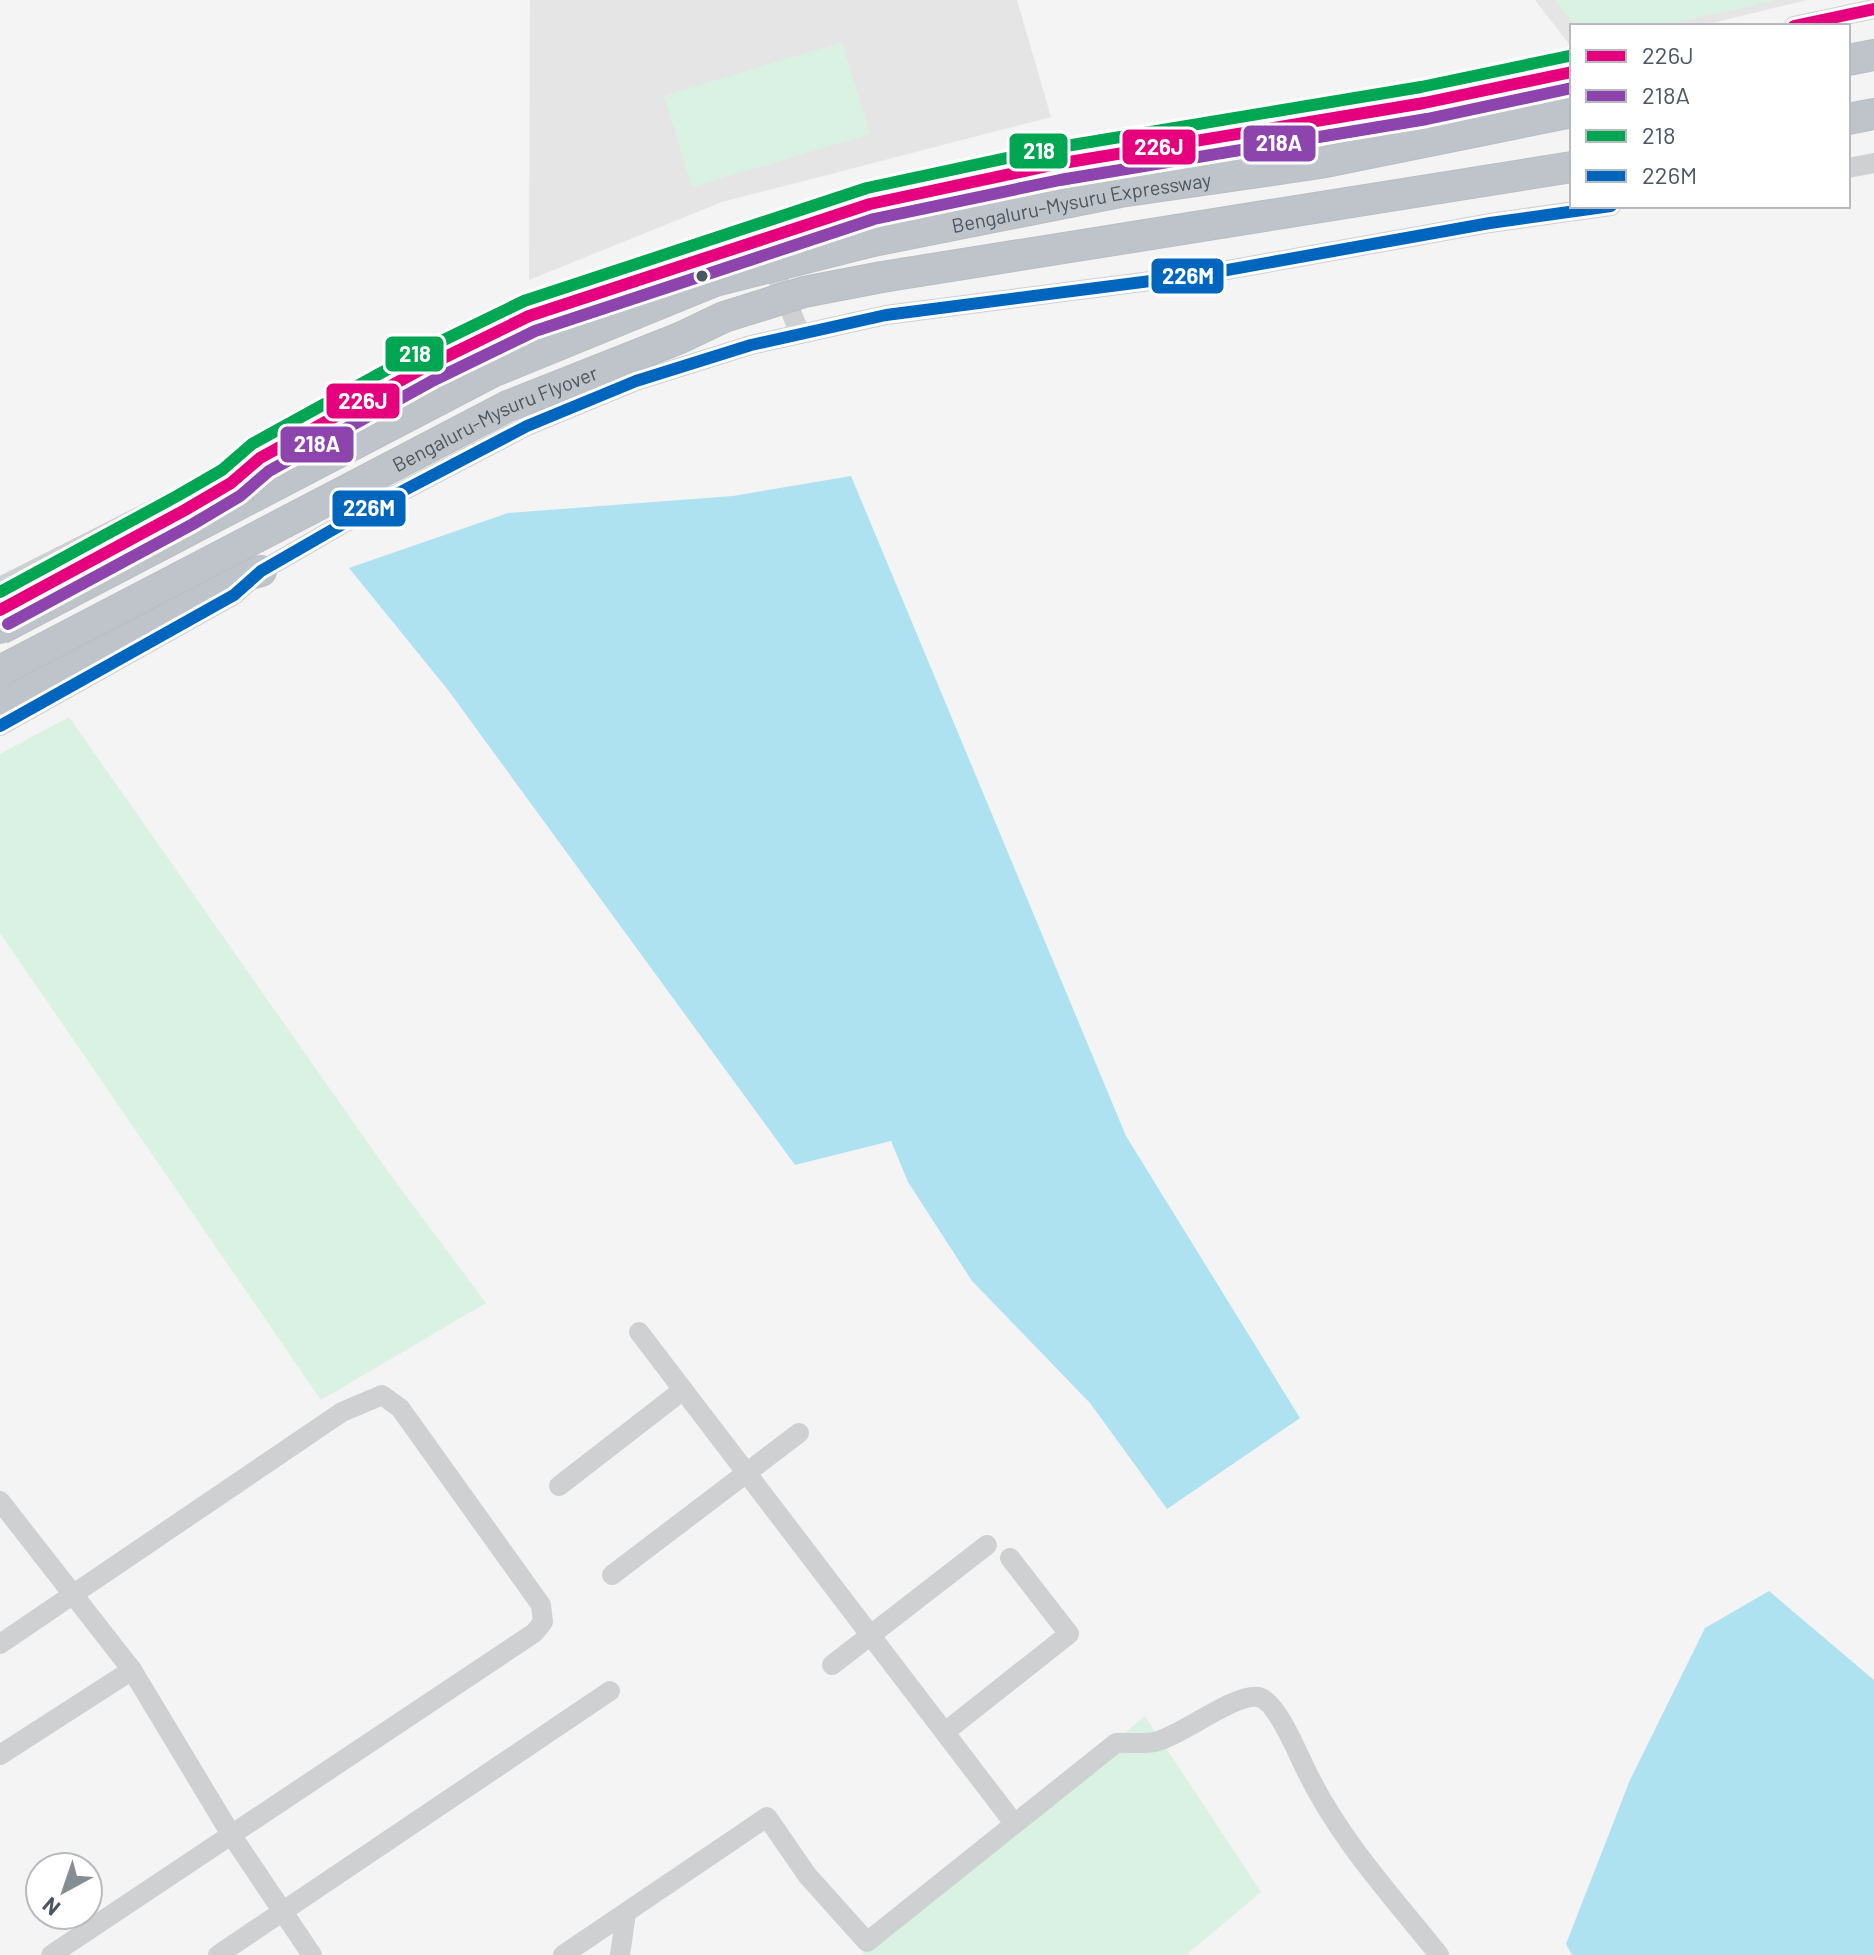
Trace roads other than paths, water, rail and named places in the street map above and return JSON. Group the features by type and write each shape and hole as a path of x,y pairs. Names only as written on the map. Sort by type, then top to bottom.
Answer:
{"highway":[{"path":"1850,60 1874,55"},
{"name":"Bengaluru-Mysuru Expressway","path":"873,241 1120,192 1320,163 1570,112"},
{"path":"1850,119 1874,114"},
{"name":"Bengaluru-Mysuru Expressway","path":"882,277 1570,167"},
{"name":"Bengaluru-Mysuru Flyover","path":"0,629 536,352 669,302 715,281 873,241"},
{"name":"Bengaluru-Mysuru Flyover","path":"0,671 508,406 680,338 724,317 804,292 882,277"},
{"path":"0,610 185,510 231,483 260,458"},
{"path":"0,698 220,582 261,571"}],"street":[{"path":"1803,24 1874,9"},
{"name":"Bengaluru-Mysuru Expressway","path":"0,587 166,501 260,458 427,366 529,316 761,238 870,204 1057,164 1424,103 1570,72"},
{"path":"1850,168 1874,163"},
{"path":"0,726 234,595 261,571 372,507 527,426 636,381 800,334 886,315 1205,274 1490,223 1597,208"},
{"path":"761,238 800,334"},
{"path":"639,1332 1013,1822"},
{"path":"559,1486 683,1390"},
{"path":"0,1644 342,1412 382,1395 400,1408 541,1605 543,1622 534,1633 51,1955"},
{"path":"612,1575 799,1433"},
{"path":"0,1501 75,1593 132,1670 232,1836 312,1955"},
{"path":"832,1665 987,1545"},
{"path":"945,1732 1069,1634 1010,1558"},
{"path":"0,1755 132,1670"},
{"path":"218,1955 610,1691"},
{"path":"563,1955 767,1817 807,1875 867,1942 1013,1822 1116,1743 1154,1743 1243,1699 1257,1697 1268,1701 1279,1716 1329,1818 1439,1955"},
{"path":"620,1955 626,1913"}],"water":[{"path":"851,476 1126,1136 1300,1418 1167,1509 1090,1403 972,1281 908,1182 891,1141 795,1165 448,690 349,568 508,513 733,496"},
{"path":"1769,1591 1874,1680 1874,1955 1572,1955 1566,1944 1630,1780 1705,1628"}]}
